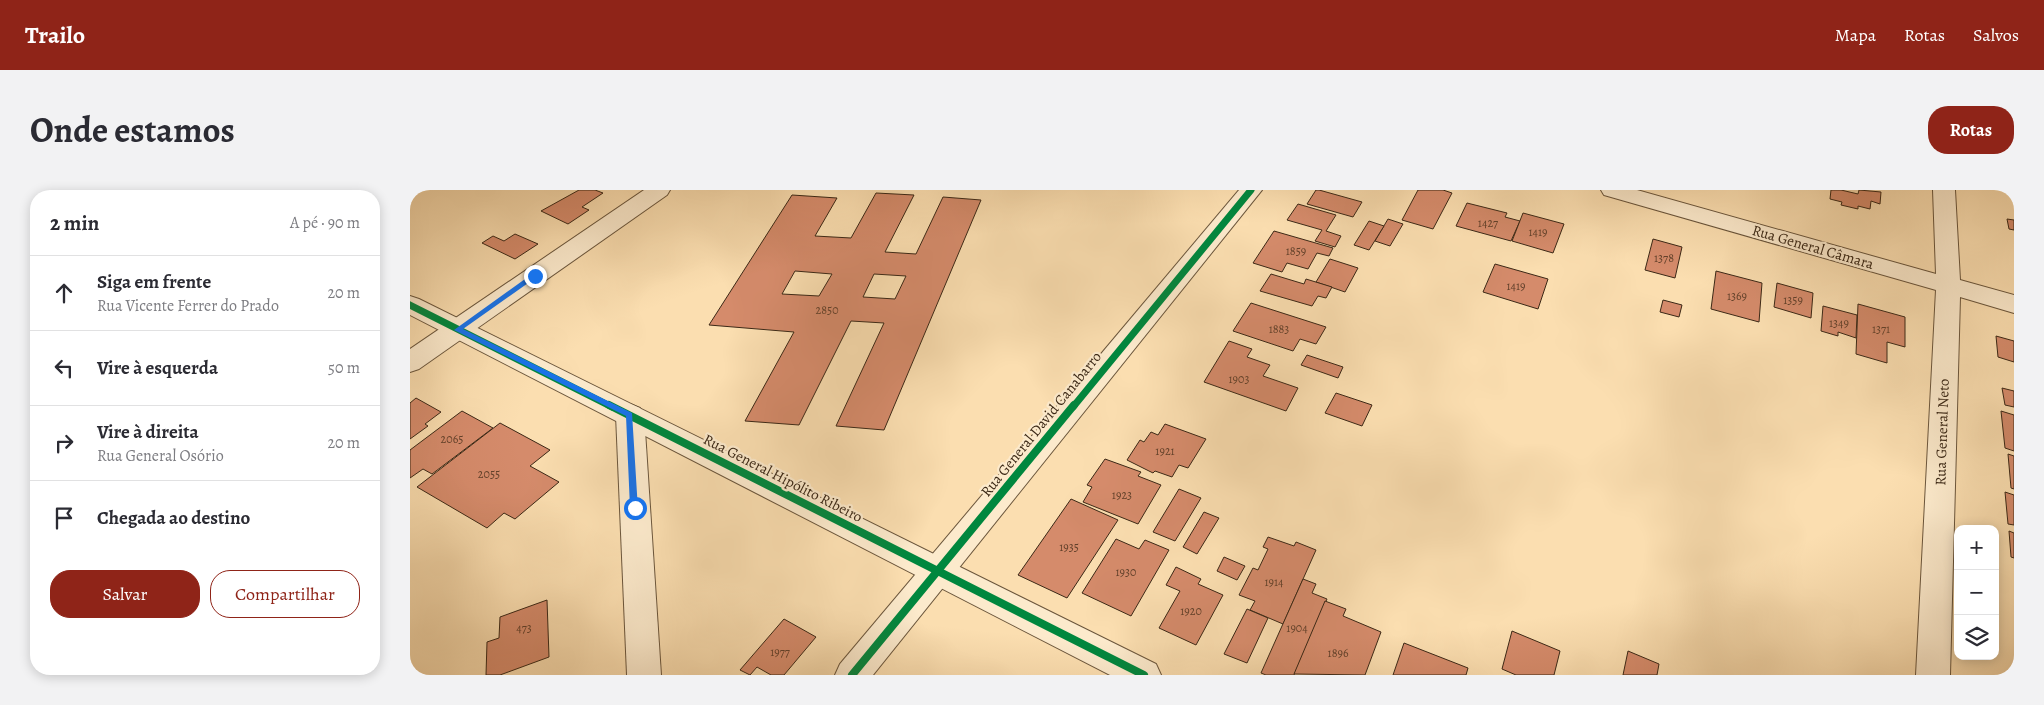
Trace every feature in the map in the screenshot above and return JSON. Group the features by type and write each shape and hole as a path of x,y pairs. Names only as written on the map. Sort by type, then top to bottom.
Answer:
{"street":[{"path":"410,362 659,190"},
{"name":"Rua General David Canabarro","path":"852,675 1251,190"},
{"name":"Rua General Câmara","path":"1612,190 2014,304"},
{"name":"Rua General Neto","path":"1933,675 1948,285 1944,190"},
{"name":"Rua General Hipólito Ribeiro","path":"410,305 1144,675"},
{"path":"630,415 644,675"}],"building":[{"path":"579,190 595,190 603,193 582,207 589,210 568,224 541,211"},
{"path":"1316,190 1362,202 1353,217 1307,204"},
{"path":"1418,190 1443,190 1452,193 1433,229 1402,220"},
{"path":"1831,190 1858,194 1859,190 1881,192 1880,204 1871,201 1870,209 1858,206 1858,209 1841,205 1842,202 1830,199"},
{"path":"876,193 914,195 885,252 916,254 943,197 981,200 884,430 836,426 884,323 851,321 799,425 745,421 794,332 709,325 792,195 837,198 815,236 851,238","holes":["795,271 832,274 819,296 782,294","874,274 906,276 895,299 863,297"]},
{"path":"1467,203 1507,213 1505,217 1520,221 1511,241 1456,226"},
{"path":"1298,204 1336,215 1326,231 1341,236 1335,247 1315,241 1322,230 1287,220"},
{"path":"1523,213 1564,224 1553,253 1512,241"},
{"path":"1388,219 1403,224 1390,246 1375,241"},
{"path":"2007,219 2014,220 2014,230 2009,229"},
{"path":"1369,221 1384,226 1369,250 1354,245"},
{"path":"1274,231 1333,248 1329,256 1317,253 1308,269 1287,263 1282,272 1253,263"},
{"path":"515,234 538,244 515,259 482,243 493,236 504,241"},
{"path":"1653,239 1682,247 1675,278 1645,270"},
{"path":"1330,259 1358,268 1345,292 1316,282"},
{"path":"1495,264 1548,279 1538,309 1483,292"},
{"path":"1716,271 1762,283 1759,322 1711,309"},
{"path":"1271,274 1304,284 1306,279 1332,287 1326,298 1318,296 1312,306 1260,291"},
{"path":"1777,283 1813,293 1811,318 1774,307"},
{"path":"1663,300 1682,305 1679,317 1660,312"},
{"path":"1251,303 1326,327 1316,344 1300,339 1293,351 1233,331"},
{"path":"1858,304 1905,317 1905,347 1887,342 1887,363 1856,354"},
{"path":"1823,306 1857,315 1856,338 1838,332 1838,336 1821,331"},
{"path":"1996,336 2014,341 2014,362 1998,357"},
{"path":"1229,341 1252,349 1247,357 1270,365 1263,376 1298,388 1286,411 1204,382"},
{"path":"1307,355 1343,367 1338,378 1301,365"},
{"path":"2002,388 2014,391 2014,407 2005,405"},
{"path":"1336,393 1372,405 1362,426 1325,413"},
{"path":"416,398 441,412 425,424 428,426 410,439 410,403"},
{"path":"462,411 493,428 432,474 423,469 410,478 410,450"},
{"path":"2001,411 2014,415 2014,451 2005,448"},
{"path":"500,423 550,450 530,466 559,482 515,519 504,513 487,528 417,487"},
{"path":"1165,424 1206,439 1188,468 1179,465 1172,477 1155,471 1153,473 1127,460 1140,440 1144,442 1151,432 1158,435"},
{"path":"2008,454 2014,456 2014,489 2011,488"},
{"path":"1105,459 1141,472 1138,476 1161,485 1138,524 1083,502 1092,487 1087,485"},
{"path":"1179,489 1201,498 1175,541 1153,532"},
{"path":"2005,492 2014,495 2014,525 2008,524"},
{"path":"1071,499 1118,520 1067,598 1018,575"},
{"path":"1204,512 1219,518 1197,554 1183,547"},
{"path":"2009,531 2014,533 2014,558 2011,557"},
{"path":"1268,537 1294,546 1296,542 1316,550 1283,624 1250,610 1255,601 1239,595 1253,568 1258,570 1268,549 1263,547"},
{"path":"1116,539 1139,549 1145,540 1169,550 1131,616 1082,593"},
{"path":"1224,557 1245,566 1237,580 1217,571"},
{"path":"1176,567 1201,579 1198,584 1223,595 1196,645 1159,628 1180,591 1166,585"},
{"path":"1303,579 1316,584 1312,593 1327,599 1294,675 1266,675 1261,673"},
{"path":"547,600 549,657 500,675 486,675 487,642 499,638 500,617"},
{"path":"1325,601 1346,609 1343,616 1381,632 1365,675 1294,674"},
{"path":"1247,609 1268,618 1247,663 1224,654"},
{"path":"784,619 816,637 784,675 771,675 757,667 750,675 740,670"},
{"path":"1512,631 1560,651 1554,675 1516,675 1502,669"},
{"path":"1404,643 1468,668 1466,675 1393,675"},
{"path":"1628,651 1659,664 1657,675 1623,675"}],"cycle path":[{"path":"852,675 1251,190"},
{"path":"410,305 1144,675"}],"route":[{"path":"535,276 457,330 630,415 635,508"}]}
